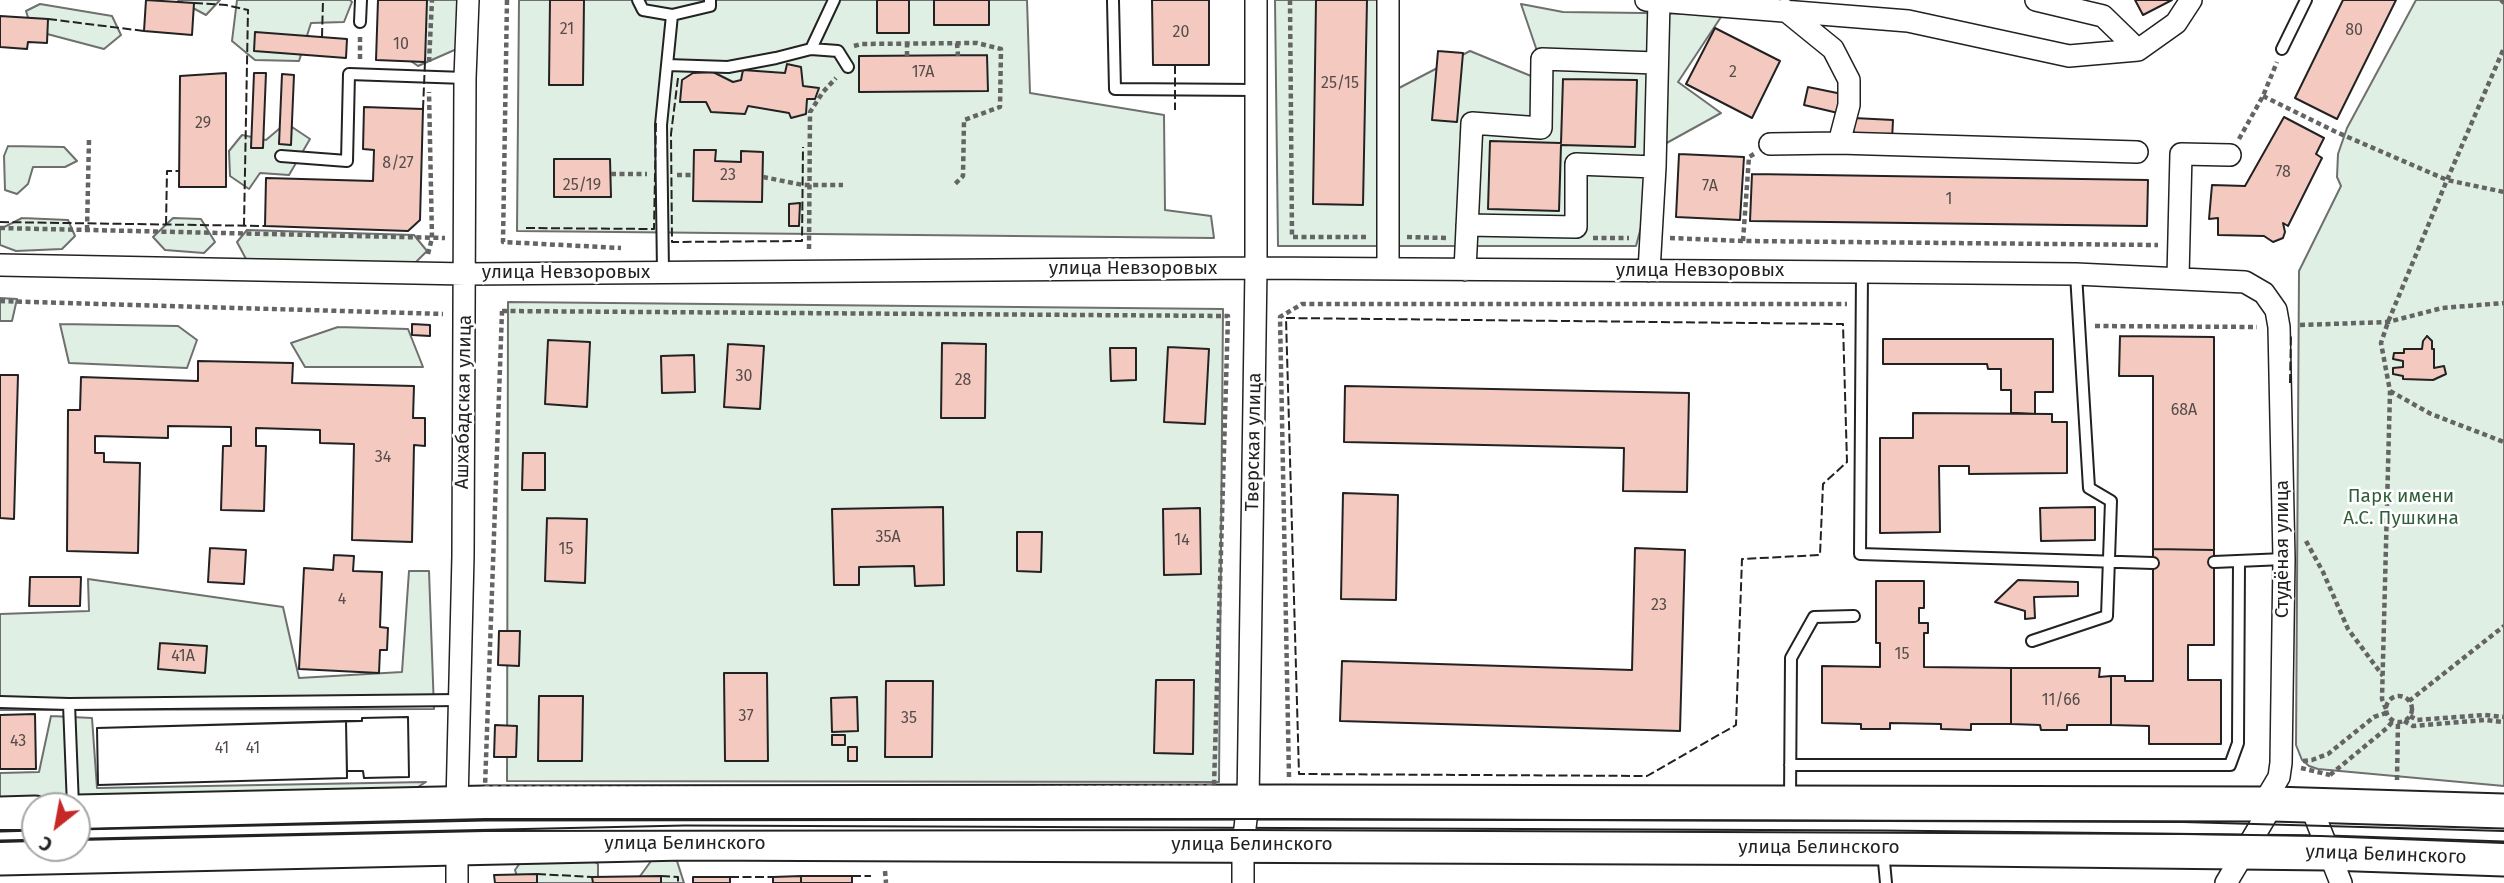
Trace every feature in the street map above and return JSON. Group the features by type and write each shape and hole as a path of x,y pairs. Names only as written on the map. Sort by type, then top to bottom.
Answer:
{"main road":[{"path":"91,812 457,803 1248,802 2310,804 2504,811"},
{"path":"0,814 21,813"},
{"name":"улица Белинского","path":"0,858 685,843 1883,848 2328,853 2504,859"}],"street":[{"name":"Ашхабадская улица","path":"457,803 468,0"},
{"name":"Тверская улица","path":"1243,883 1248,802 1256,268 1256,0"},
{"path":"1388,0 1388,269"},
{"path":"1646,0 1785,10 1834,7 2069,57 2138,50 2176,23 2191,0"},
{"path":"2036,0 2103,16 2138,50"},
{"path":"1649,271 1655,167 1659,1"},
{"path":"1785,10 1833,49 1849,80 1849,105 1839,143"},
{"path":"1465,270 1472,123 1541,128 1542,59 1656,63"},
{"path":"1769,144 1839,143 2137,152"},
{"path":"2178,277 2181,154 2231,155"},
{"path":"1467,225 1576,227 1576,164 1655,167"},
{"name":"улица Невзоровых","path":"0,265 466,274 1256,268 2076,274 2245,282 2263,293"},
{"name":"Студёная улица","path":"2226,883 2268,804 2279,777 2281,763 2284,559 2279,327 2276,310 2263,293"},
{"path":"2310,804 2340,883"},
{"path":"457,847 457,883"}],"lane":[{"path":"360,22 361,0"},
{"path":"638,0 643,10 672,15 710,6 710,0"},
{"path":"811,49 834,0"},
{"path":"2282,49 2306,0"},
{"path":"1112,1 1115,89 1256,90"},
{"path":"663,272 661,125 672,15"},
{"path":"667,65 728,66 811,49 838,51 848,67"},
{"path":"281,156 347,161 349,74 465,78"},
{"path":"1862,272 1860,554 2152,563"},
{"path":"2032,641 2108,616 2111,501 2089,488 2076,274"},
{"path":"2214,562 2284,559"},
{"path":"1790,765 2230,765 2238,743 2239,562"},
{"path":"1790,803 1791,658 1814,617 1854,616"},
{"path":"0,702 69,704 459,700"},
{"path":"69,704 72,792"},
{"path":"1883,848 1886,883"}],"path":[{"path":"428,255 432,238 429,75 432,0"},
{"path":"503,242 508,0"},
{"path":"1290,0 1292,237"},
{"path":"360,22 360,74"},
{"path":"957,43 958,55"},
{"path":"838,51 861,44 977,43 1001,48 1000,107 964,120 963,176 953,186"},
{"path":"907,44 907,56"},
{"path":"2504,48 2381,343 2390,391 2382,699 2386,711 2398,722 2413,726 2504,719"},
{"path":"2231,155 2263,96 2282,49"},
{"path":"810,271 810,112 823,92 848,67"},
{"path":"2263,96 2334,131 2447,180 2504,192"},
{"path":"87,230 89,139"},
{"path":"1743,241 1749,157 1769,144"},
{"path":"611,174 662,174"},
{"path":"763,177 809,186 843,185"},
{"path":"0,228 446,238"},
{"path":"1652,237 1743,241 2180,245"},
{"path":"0,301 443,313"},
{"path":"2295,326 2388,322 2442,308 2504,303"},
{"path":"1290,785 1280,317 1302,304 1862,304"},
{"path":"485,787 502,311 1228,316 1214,786"},
{"path":"2078,325 2262,327"},
{"path":"2390,391 2431,414 2504,442"},
{"path":"2300,531 2323,572 2348,629 2383,676"},
{"path":"2409,701 2504,626"},
{"path":"2330,775 2387,729 2410,716 2412,709 2409,701 2403,697 2395,697 2389,701 2386,711 2328,754 2312,761 2292,762 2302,768 2330,775 2343,776"},
{"path":"2410,716 2417,720 2485,715 2504,719"},
{"path":"2397,780 2398,722"},
{"path":"885,871 886,883"}],"green space":[{"path":"178,0 220,0 206,15"},
{"path":"237,0 352,2 344,22 311,23 299,61 255,60 232,41"},
{"path":"395,0 460,2 459,48 418,66 395,50"},
{"path":"519,0 1027,0 1030,93 1164,115 1165,210 1211,216 1214,238 517,231"},
{"path":"1275,0 1399,0 1399,88 1470,51 1531,76 1536,48 1521,4 1563,12 1723,14 1678,82 1721,113 1663,145 1636,246 1278,246"},
{"name":"Парк имени А.С. Пушкина","path":"2416,0 2504,0 2504,786 2318,769 2302,760 2296,745 2299,271 2341,186 2337,177 2338,154 2347,128"},
{"path":"40,4 112,16 121,35 104,49 32,30 26,11"},
{"path":"286,123 310,139 289,175 260,173 249,189 230,176 229,151 242,135 266,140"},
{"path":"8,146 64,147 77,161 65,167 33,167 28,184 17,194 5,190 4,156"},
{"path":"22,218 68,220 75,236 62,249 16,251 0,245 0,229"},
{"path":"173,218 201,219 215,242 204,253 165,250 153,237"},
{"path":"247,230 414,235 427,251 413,265 246,259 237,242"},
{"path":"0,298 17,299 12,321 0,321"},
{"path":"508,302 1223,309 1219,782 507,781"},
{"path":"60,324 178,326 197,340 187,368 69,363"},
{"path":"338,327 408,329 423,367 305,367 291,343"},
{"path":"409,571 429,571 434,709 0,710 0,614 89,611 88,579 283,607 299,678 402,672"},
{"path":"51,716 92,718 97,788 426,782 408,793 91,798 91,792 21,792 21,800 0,800 0,773 39,772"},
{"path":"580,853 598,864 598,883 519,883 515,870 525,856"},
{"path":"654,857 677,861 684,883 635,883"}],"building":[{"path":"146,0 194,3 192,35 144,31"},
{"path":"378,0 427,0 425,62 376,60"},
{"path":"550,0 584,0 583,85 549,85"},
{"path":"877,0 909,0 909,33 877,33"},
{"path":"934,0 989,0 989,25 934,25"},
{"path":"1152,0 1209,0 1209,65 1153,65"},
{"path":"1316,0 1367,0 1363,205 1313,204"},
{"path":"2135,0 2172,0 2143,15"},
{"path":"2343,0 2396,0 2337,119 2295,98"},
{"path":"0,16 48,19 47,43 28,42 27,49 0,47"},
{"path":"1715,28 1780,61 1752,118 1686,84"},
{"path":"255,32 347,39 346,58 254,51"},
{"path":"1438,51 1463,53 1457,122 1432,120"},
{"path":"987,55 988,91 859,92 859,56"},
{"path":"787,64 801,67 803,86 819,88 815,99 807,99 806,114 791,118 789,113 748,106 745,114 711,112 706,102 680,102 682,80 693,73 713,72 733,82 741,80 743,70 785,73"},
{"path":"226,73 226,187 179,187 180,76"},
{"path":"254,73 266,73 263,148 251,148"},
{"path":"282,74 294,75 291,145 279,144"},
{"path":"1563,79 1637,80 1635,147 1561,145 1559,211 1488,209 1490,141 1561,143"},
{"path":"1808,87 1842,94 1838,113 1804,105"},
{"path":"364,107 423,109 420,220 408,231 265,226 266,178 373,181 374,150 363,149"},
{"path":"2284,117 2324,138 2316,154 2322,158 2288,226 2283,223 2283,238 2273,242 2264,236 2218,235 2218,218 2209,219 2212,185 2245,186"},
{"path":"1854,118 1893,120 1892,140 1853,138"},
{"path":"694,150 716,150 715,161 741,162 741,151 763,152 762,202 693,201"},
{"path":"1679,154 1744,157 1740,220 1676,217"},
{"path":"554,159 610,159 611,197 554,197"},
{"path":"1752,174 2148,180 2147,226 1750,221"},
{"path":"800,203 799,226 789,226 789,204"},
{"path":"412,324 430,325 430,336 412,335"},
{"path":"2120,336 2214,337 2214,550 2153,549 2153,376 2119,376"},
{"path":"2427,336 2434,349 2434,368 2444,366 2446,374 2433,380 2403,379 2403,376 2393,374 2393,368 2403,367 2403,361 2393,359 2394,353 2404,353 2404,349 2422,349"},
{"path":"1883,339 2053,339 2053,392 2035,392 2035,414 2011,413 2011,390 2001,390 2001,369 1988,369 1987,364 1883,364"},
{"path":"548,340 590,342 587,407 545,404"},
{"path":"942,343 986,344 985,418 941,418"},
{"path":"728,344 764,346 760,409 724,407"},
{"path":"1168,347 1209,349 1205,424 1164,422"},
{"path":"1110,348 1136,348 1136,380 1111,381"},
{"path":"694,355 695,392 662,393 661,356"},
{"path":"198,361 293,363 292,383 414,386 413,418 425,418 425,446 414,445 412,542 352,540 354,444 320,443 320,430 256,428 256,446 266,446 264,511 221,510 223,446 231,446 231,427 168,426 168,438 95,436 95,453 104,453 104,462 140,463 138,553 67,551 68,410 80,410 81,377 198,381"},
{"path":"0,375 18,375 14,519 0,518"},
{"path":"1345,386 1689,393 1687,492 1623,491 1624,448 1344,442"},
{"path":"1913,413 2052,414 2052,422 2067,422 2067,473 1969,474 1969,466 1939,466 1940,532 1880,533 1880,438 1913,438"},
{"path":"523,453 545,453 545,490 522,490"},
{"path":"1343,493 1398,495 1396,600 1341,599"},
{"path":"943,507 944,585 915,586 914,566 859,567 859,585 834,585 832,509"},
{"path":"2095,507 2095,540 2041,541 2040,508"},
{"path":"1200,508 1201,574 1164,575 1163,509"},
{"path":"547,518 587,519 585,583 545,581"},
{"path":"1017,532 1042,532 1041,572 1017,571"},
{"path":"210,548 246,550 244,584 208,582"},
{"path":"1635,548 1685,550 1680,731 1340,721 1342,661 1632,670"},
{"path":"2153,549 2214,550 2214,645 2188,645 2188,680 2221,680 2221,744 2149,744 2149,726 2111,725 2111,676 2125,676 2125,681 2153,681"},
{"path":"334,555 354,556 353,571 382,572 380,627 388,628 387,650 380,650 379,673 299,669 304,568 333,570"},
{"path":"30,577 81,577 80,606 29,606"},
{"path":"2018,580 2078,582 2078,596 2034,597 2035,618 2025,619 2025,611 1995,602"},
{"path":"1876,581 1924,581 1924,608 1919,608 1919,623 1928,623 1928,633 1924,633 1924,667 2011,668 2011,724 1971,724 1971,730 1941,729 1941,724 1890,723 1890,729 1861,729 1861,724 1822,723 1822,666 1880,667 1880,643 1876,643"},
{"path":"499,631 520,631 519,666 498,665"},
{"path":"160,643 207,646 205,673 158,669"},
{"path":"2011,668 2100,668 2099,677 2111,676 2111,725 2067,725 2067,730 2041,730 2040,725 2011,724"},
{"path":"724,673 767,673 768,761 725,761"},
{"path":"1156,680 1194,680 1193,754 1154,753"},
{"path":"886,681 933,681 932,757 885,757"},
{"path":"539,696 583,696 582,761 538,761"},
{"path":"857,697 858,731 832,732 831,698"},
{"path":"35,714 36,769 0,769 0,715"},
{"path":"408,717 409,777 364,778 363,771 347,771 347,778 98,785 97,728 362,721 362,718"},
{"path":"408,717 409,777 364,778 363,771 347,771 346,721"},
{"path":"346,721 347,778 98,785 97,728"},
{"path":"495,725 517,726 516,757 494,757"},
{"path":"832,735 845,735 845,745 832,745"},
{"path":"848,747 857,747 857,761 848,761"},
{"path":"537,874 537,883 495,883 494,875"},
{"path":"661,876 661,883 593,883 592,877"},
{"path":"801,876 801,883 773,883 773,877"},
{"path":"801,876 852,876 852,883 801,883"},
{"path":"693,877 730,877 730,883 693,883"}],"tram line":[{"path":"91,829 485,819 1289,819 2183,822 2504,831"},
{"path":"0,830 21,830"},
{"path":"91,840 485,831 1245,830 2183,834 2504,843"},
{"path":"0,842 21,841"}],"fence":[{"path":"322,37 323,0"},
{"path":"194,3 226,5 248,10 244,225"},
{"path":"48,19 144,31"},
{"path":"423,109 425,62"},
{"path":"1175,65 1175,110"},
{"path":"678,78 671,134 672,242 802,241 803,147"},
{"path":"526,228 654,229 656,122"},
{"path":"166,225 167,171 179,171"},
{"path":"0,222 265,226"},
{"path":"1286,318 1843,324 1847,462 1823,484 1820,555 1742,559 1736,725 1647,776 1299,774 1286,318"},
{"path":"2290,383 2291,333"},
{"path":"537,874 592,877"},
{"path":"661,876 678,877 678,883"},
{"path":"852,876 871,876"},
{"path":"730,877 773,877"}]}
